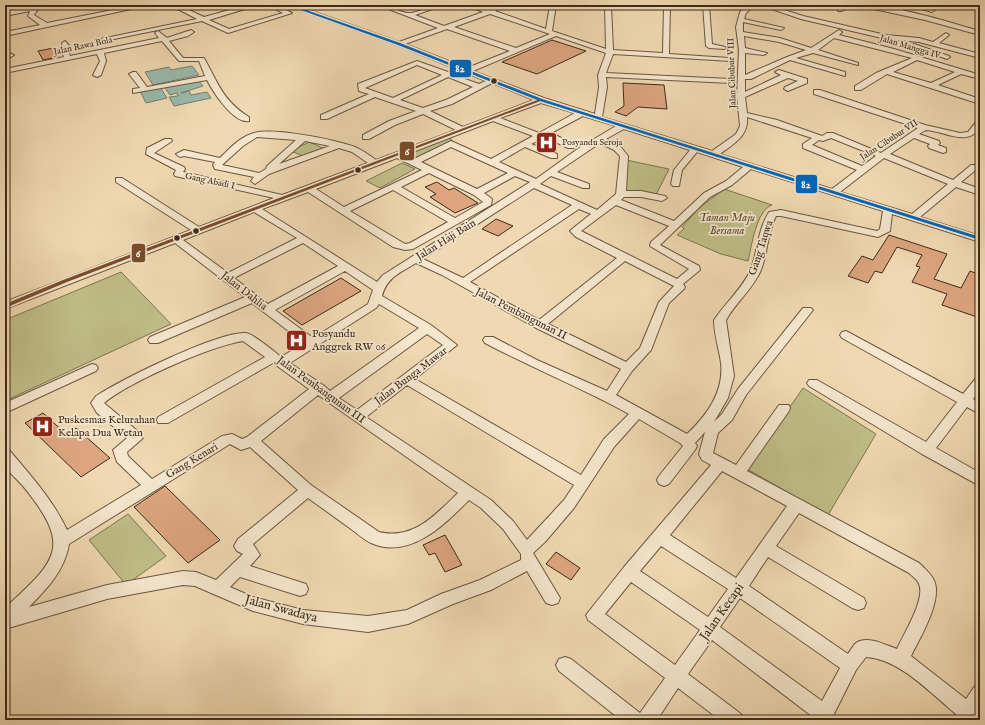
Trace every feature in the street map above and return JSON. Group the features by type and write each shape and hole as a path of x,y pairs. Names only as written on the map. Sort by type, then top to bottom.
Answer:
{"street":[{"path":"5,34 45,25 140,9 147,5"},
{"path":"173,5 182,13 190,13 228,31 289,12 271,5"},
{"path":"182,13 200,5"},
{"path":"104,39 204,19 255,5"},
{"path":"289,5 399,44 541,100 980,239"},
{"path":"381,5 515,50"},
{"path":"410,15 441,5"},
{"path":"469,5 610,52 729,60"},
{"path":"399,44 489,12 502,5"},
{"path":"552,33 553,5"},
{"path":"598,118 603,87 602,75 610,52 608,5"},
{"path":"666,56 667,5"},
{"path":"706,5 707,34 710,46 723,48"},
{"path":"752,5 743,12 741,20 787,26"},
{"path":"763,5 800,17 896,39 947,57"},
{"path":"840,10 849,5"},
{"path":"858,5 923,18 980,34"},
{"path":"883,10 893,5"},
{"path":"910,5 932,10"},
{"path":"963,5 980,9"},
{"path":"36,6 30,15 45,25"},
{"path":"5,14 36,6"},
{"path":"782,12 790,8"},
{"path":"770,38 800,17"},
{"path":"947,24 956,19"},
{"name":"Jalan Cibubur VIII","path":"714,154 743,130 741,96 742,50 739,27 741,20"},
{"path":"821,32 830,24"},
{"path":"157,28 183,61 202,59 208,78 235,112 246,119"},
{"path":"741,77 748,77 789,58 811,51 845,28"},
{"name":"Jalan Rawa Bola","path":"5,71 165,40 186,35 191,32"},
{"path":"393,101 448,75 515,50 552,33"},
{"path":"741,34 770,38 856,64"},
{"path":"980,34 973,39 980,41"},
{"path":"934,44 946,35"},
{"name":"Jalan Mangga IV","path":"834,36 892,50 980,77"},
{"path":"896,39 914,39 980,56"},
{"path":"65,43 67,46 64,50 68,58"},
{"path":"742,50 764,53"},
{"path":"97,75 103,61 100,52"},
{"path":"789,58 842,74 833,79"},
{"path":"858,88 887,72 914,60"},
{"path":"463,130 423,111 362,89 361,86 419,63 480,87"},
{"path":"769,68 804,81 788,88"},
{"path":"887,72 932,85 980,102"},
{"path":"932,85 958,73"},
{"path":"133,74 145,90"},
{"path":"602,75 731,81"},
{"path":"741,96 772,84 787,75"},
{"path":"136,91 208,78"},
{"path":"366,137 392,123 480,87 491,81"},
{"path":"817,92 924,127"},
{"path":"324,116 375,94"},
{"path":"5,306 199,230 541,100"},
{"path":"492,162 582,113"},
{"path":"743,114 774,122 823,139 830,135 980,192"},
{"path":"492,118 571,146"},
{"name":"Jalan Cibubur VII","path":"834,192 863,169 924,127 934,127 966,135 973,131 980,123"},
{"name":"Jalan Haji Bain","path":"163,420 278,359 312,343 367,310 372,306 386,277 533,182 551,173 582,150 623,126"},
{"path":"339,145 263,174 217,167 222,161 253,136 261,134 339,145 352,149 375,163"},
{"path":"914,135 936,143 932,146 942,150"},
{"path":"818,137 806,146 863,169"},
{"path":"246,188 302,139"},
{"path":"601,140 617,148 624,156 618,198"},
{"name":"Gang Abadi I","path":"168,141 150,150 150,154 181,169 178,174 270,194 280,198 281,200"},
{"path":"414,162 451,144 492,162 598,214"},
{"path":"524,144 554,156"},
{"path":"676,184 678,170 695,149"},
{"path":"180,154 184,153 222,161"},
{"path":"310,189 397,245 405,247 413,246 454,221 487,204 487,199 477,193 428,170 399,154"},
{"path":"609,397 628,368 645,350 664,302 695,268 654,246 655,244 707,195 729,183 749,166"},
{"path":"913,218 974,167"},
{"path":"342,211 428,170"},
{"path":"477,193 514,173"},
{"path":"551,173 586,186"},
{"path":"119,180 199,230"},
{"path":"393,186 454,221"},
{"path":"662,198 641,194 618,198 575,230 576,233 678,284 681,284"},
{"path":"618,198 675,225"},
{"path":"462,283 579,205"},
{"name":"Jalan Bunga Mawar","path":"255,209 303,239 451,346 357,417"},
{"name":"Gang Taqwa","path":"688,442 706,424 724,392 728,374 721,337 720,320 752,277 762,250 768,220 772,214 781,213 878,234 885,231 888,211"},
{"name":"Jalan Dahlia","path":"176,239 312,343"},
{"path":"227,278 303,239"},
{"path":"540,325 624,257"},
{"name":"Jalan Pembangunan II","path":"415,259 446,273 540,325 628,368"},
{"path":"268,309 344,268"},
{"path":"154,340 253,298"},
{"path":"807,310 742,392 727,417 712,431 705,452 707,456 721,464 914,568 927,581 929,593 901,659"},
{"path":"331,397 427,328"},
{"path":"846,335 980,409"},
{"name":"Jalan Pembangunan III","path":"151,486 122,458 120,450 136,438 102,410 98,403 106,394 164,366 212,346 242,336 278,359 357,417 468,492 497,514 528,556 552,598"},
{"path":"489,340 533,363 609,397 688,442 690,446 664,480"},
{"path":"5,408 92,368"},
{"path":"406,379 582,483"},
{"path":"927,450 980,381"},
{"path":"813,383 980,480"},
{"path":"319,388 252,441 308,490 375,538 383,541 410,539 434,525 468,492"},
{"path":"738,472 784,408"},
{"path":"528,556 540,538 565,510 609,443 637,413"},
{"name":"Gang Kenari","path":"62,541 229,439 241,445 252,441"},
{"path":"5,455 46,506 59,531 62,541 57,558 46,576 5,620"},
{"path":"721,464 629,572 594,616 735,720"},
{"path":"219,588 252,555 250,550 242,546 243,544 308,490"},
{"name":"Jalan Kecapi","path":"646,720 797,504"},
{"path":"660,537 739,588 850,665"},
{"path":"766,548 858,603"},
{"name":"Jalan Swadaya","path":"5,620 107,592 168,579 183,578 196,579 253,604 303,617 368,624 408,618 447,599 485,585 528,556"},
{"path":"237,569 300,589"},
{"path":"629,572 710,629 823,717 850,665 862,649 878,650 901,659 969,717 980,693"},
{"path":"565,665 635,720"}],"green space":[{"path":"448,137 452,140 451,144 426,155 414,158 402,155"},
{"path":"309,142 323,148 305,157 291,151"},
{"path":"626,160 669,169 656,195 623,192"},
{"path":"402,163 415,169 380,188 366,181"},
{"name":"Taman Maju Bersama","path":"724,189 772,205 767,208 758,221 748,261 721,254 677,235 684,229 682,227 699,208"},
{"path":"121,272 171,324 5,401 5,320"},
{"path":"803,388 876,434 828,515 747,469"},
{"path":"128,514 166,556 126,585 89,540"}],"shaded area":[{"path":"192,66 199,75 153,85 145,72 169,67 171,70"},
{"path":"198,80 203,86 181,93 189,91 191,95 207,92 211,98 174,106 169,97 178,96 177,93 170,95 164,87"},
{"path":"160,87 167,98 146,103 140,91"}],"building":[{"path":"552,40 586,51 537,74 502,62"},
{"path":"54,48 58,57 43,60 38,51"},
{"path":"623,83 664,85 667,109 638,107 626,116 615,112 624,106"},
{"path":"437,182 449,190 454,188 478,203 455,213 430,197 436,194 425,187"},
{"path":"496,219 513,226 498,236 482,229"},
{"path":"889,235 947,254 934,279 961,288 970,271 980,275 980,318 942,305 947,294 912,282 920,267 916,266 922,255 897,247 882,273 875,271 868,283 848,276 862,256 873,260"},
{"path":"341,278 361,291 302,325 283,311"},
{"path":"43,413 66,434 76,428 110,458 81,477 25,423"},
{"path":"165,486 220,540 188,563 134,507"},
{"path":"445,535 462,565 445,572 435,553 429,555 423,545"},
{"path":"556,552 580,568 571,580 546,564"}],"transit line":[{"name":"82","path":"289,5 399,44 541,100 980,239"},
{"name":"6","path":"5,306 65,281 541,100"}],"place":[{"name":"Posyandu Seroja","path":"546,142"},
{"name":"Posyandu Anggrek RW 06","path":"296,340"},
{"name":"Puskesmas Kelurahan Kelapa Dua Wetan","path":"43,426"}]}
